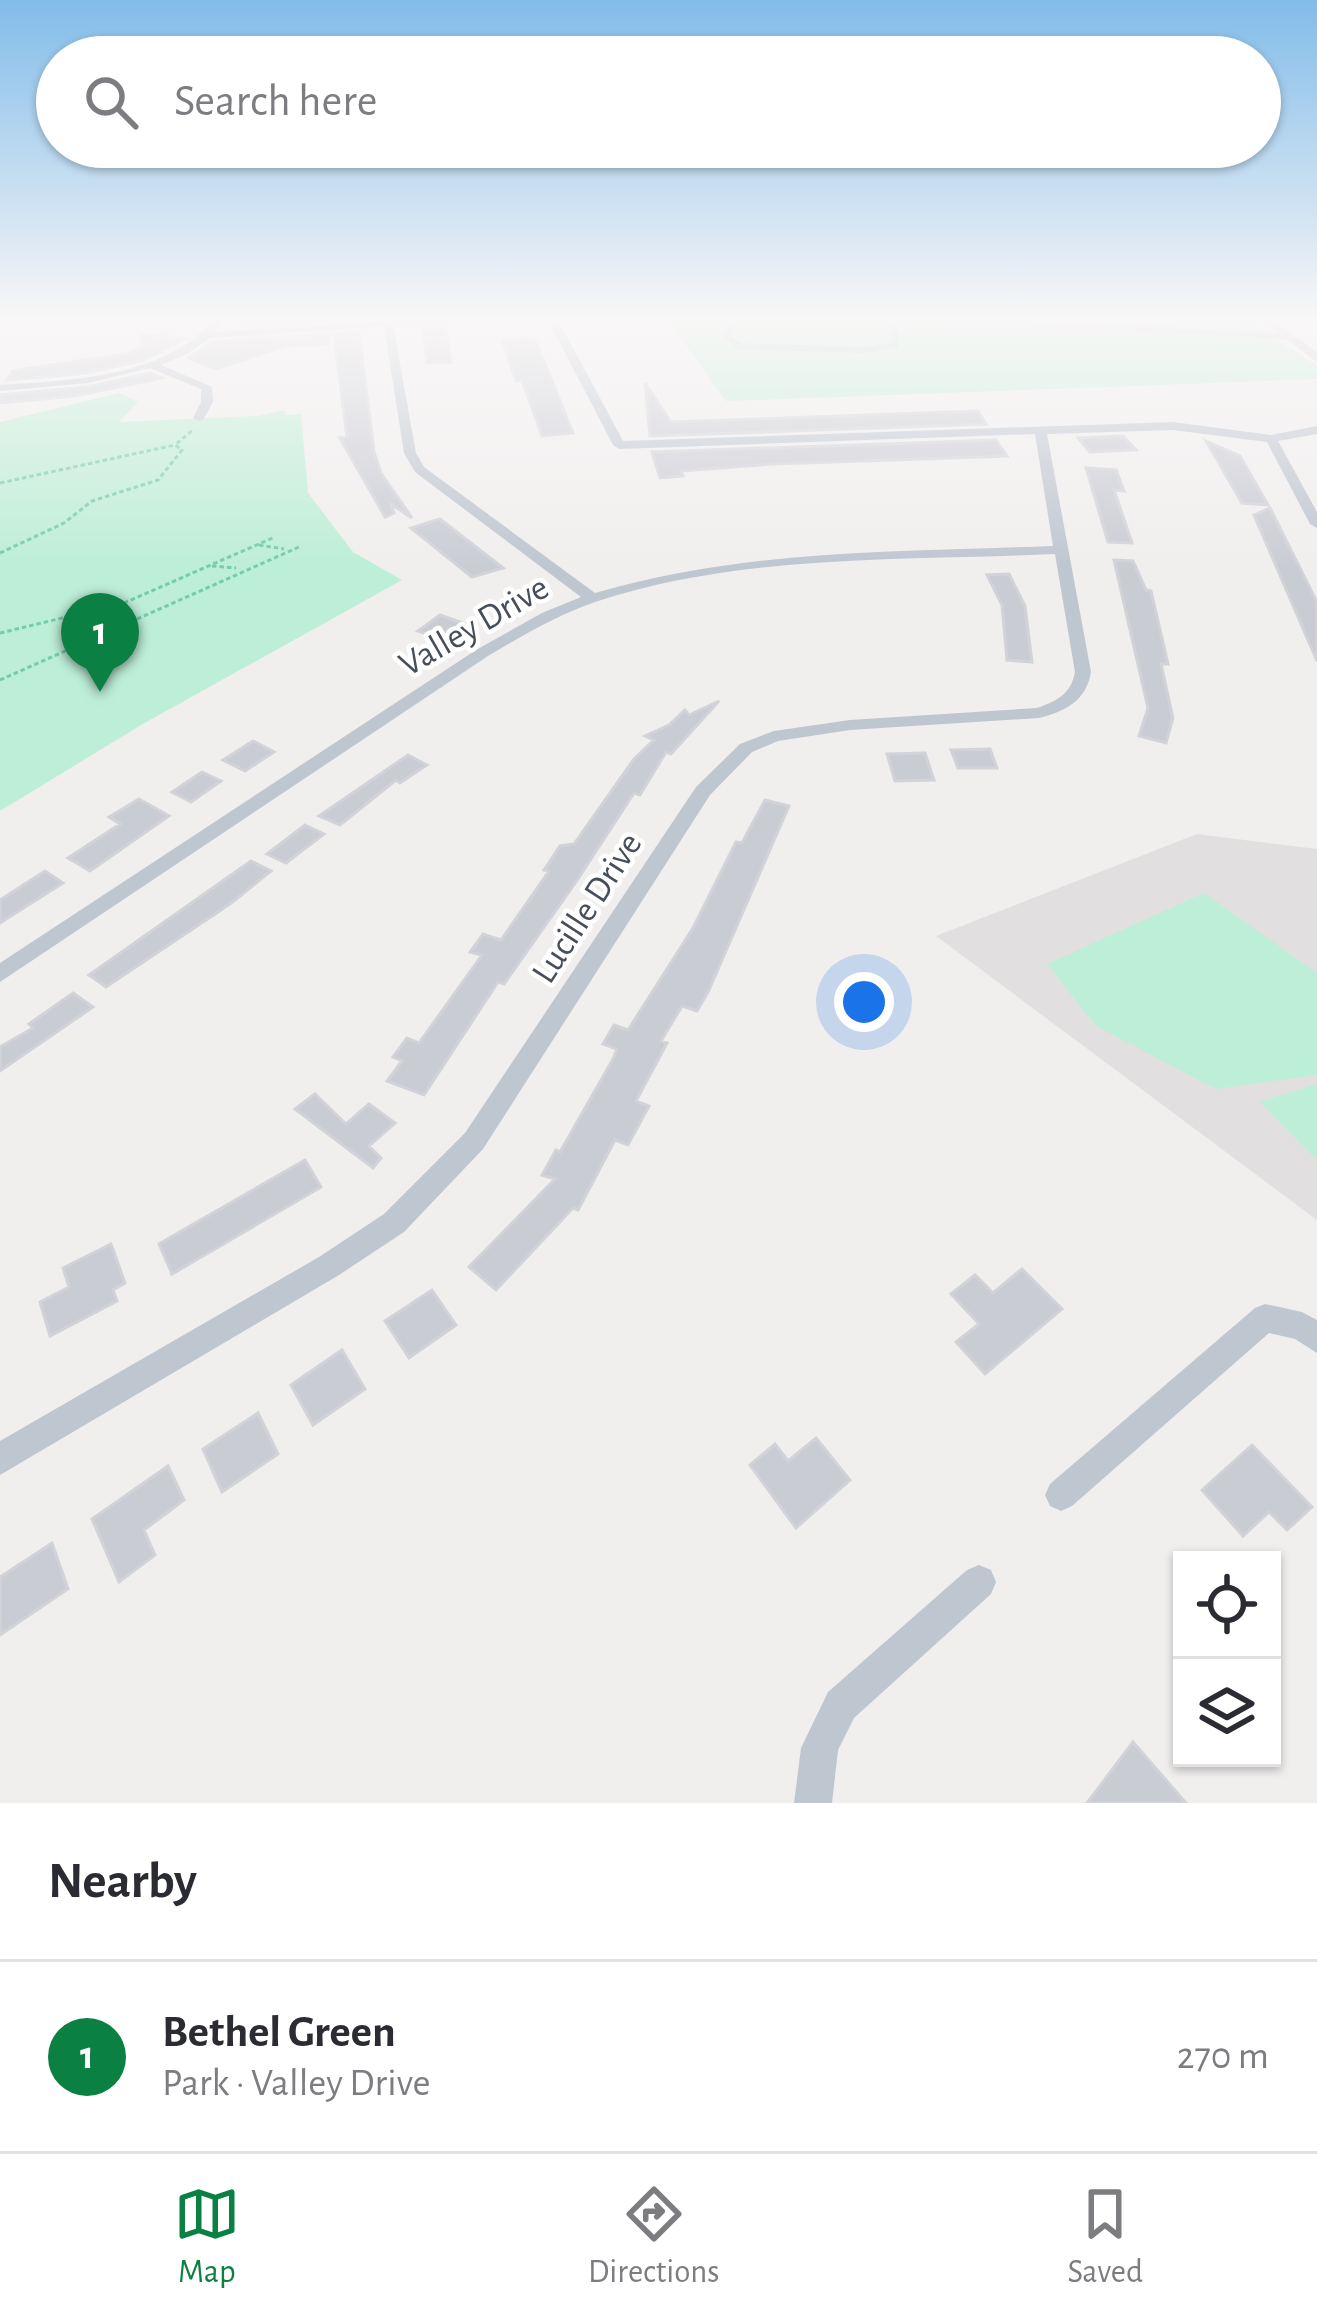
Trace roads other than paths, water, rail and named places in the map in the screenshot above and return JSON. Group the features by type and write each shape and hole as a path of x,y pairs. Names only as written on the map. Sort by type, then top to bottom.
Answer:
{"street":[{"path":"199,418 207,400"},
{"path":"401,400 410,453 419,469 592,598"},
{"path":"595,400 619,445 1192,426 1271,439 1317,430"},
{"name":"Lucille Drive","path":"0,1459 329,1266 394,1223 440,1180 474,1141 703,791 746,748 807,730 1039,713 1075,696 1083,672 1040,431"},
{"path":"1271,439 1317,524"},
{"name":"Valley Drive","path":"0,974 482,653 592,598 671,577 752,565 1058,550"},
{"path":"1061,1495 1265,1318 1302,1326 1317,1338"},
{"path":"813,1803 820,1748 841,1705 979,1582"}],"place":[{"name":"Bethel Green","path":"100,692"}]}
